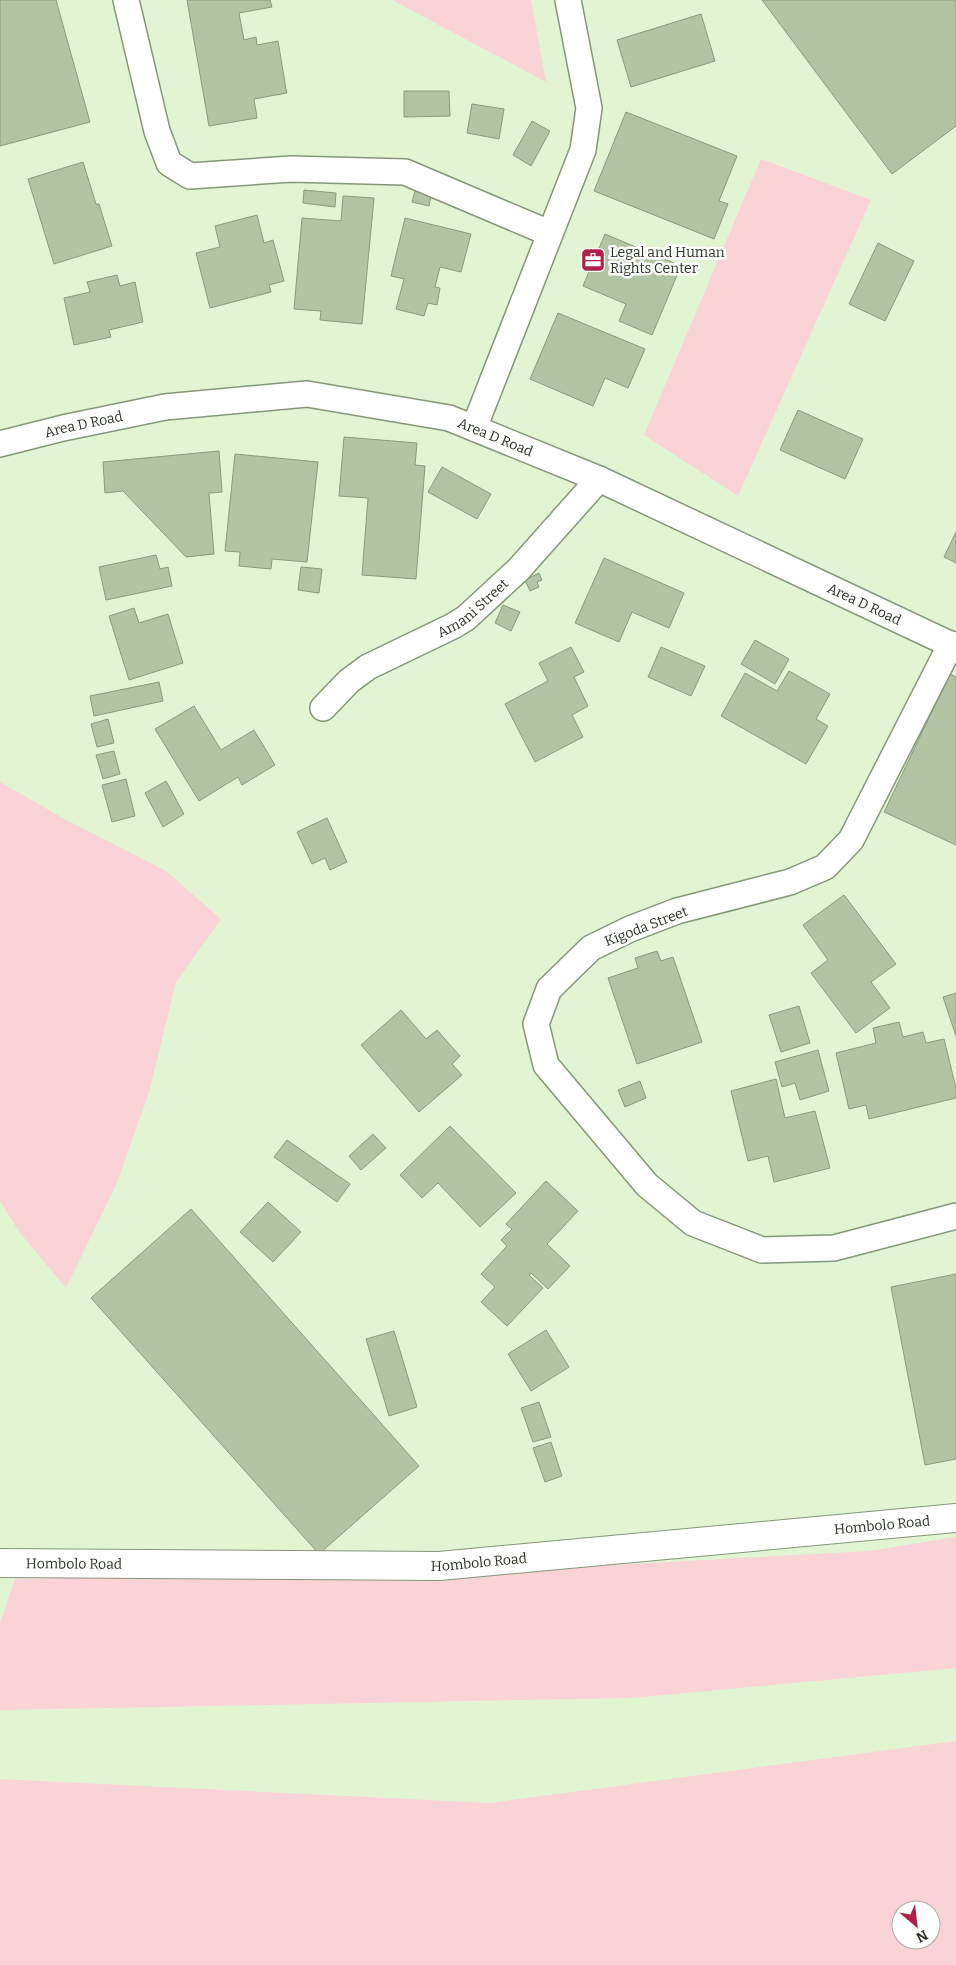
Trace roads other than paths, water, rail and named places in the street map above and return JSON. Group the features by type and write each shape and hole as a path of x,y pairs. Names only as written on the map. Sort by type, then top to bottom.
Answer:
{"street":[{"path":"126,0 157,131 169,163 190,176 291,169 405,172 549,233"},
{"path":"474,428 583,150 589,108 568,0"},
{"name":"Area D Road","path":"0,444 63,428 165,407 307,394 449,418 599,478 953,646"},
{"name":"Amani Street","path":"323,708 349,682 368,667 466,618 519,569 599,478"},
{"name":"Kigoda Street","path":"953,646 851,840 825,868 790,882 677,912 630,929 591,948 549,989 536,1024 546,1065 647,1185 693,1223 762,1250 834,1248 956,1216"},
{"name":"Hombolo Road","path":"0,1563 439,1566 956,1518"}],"place":[{"name":"Legal and Human Rights Center","path":"593,260"}]}
